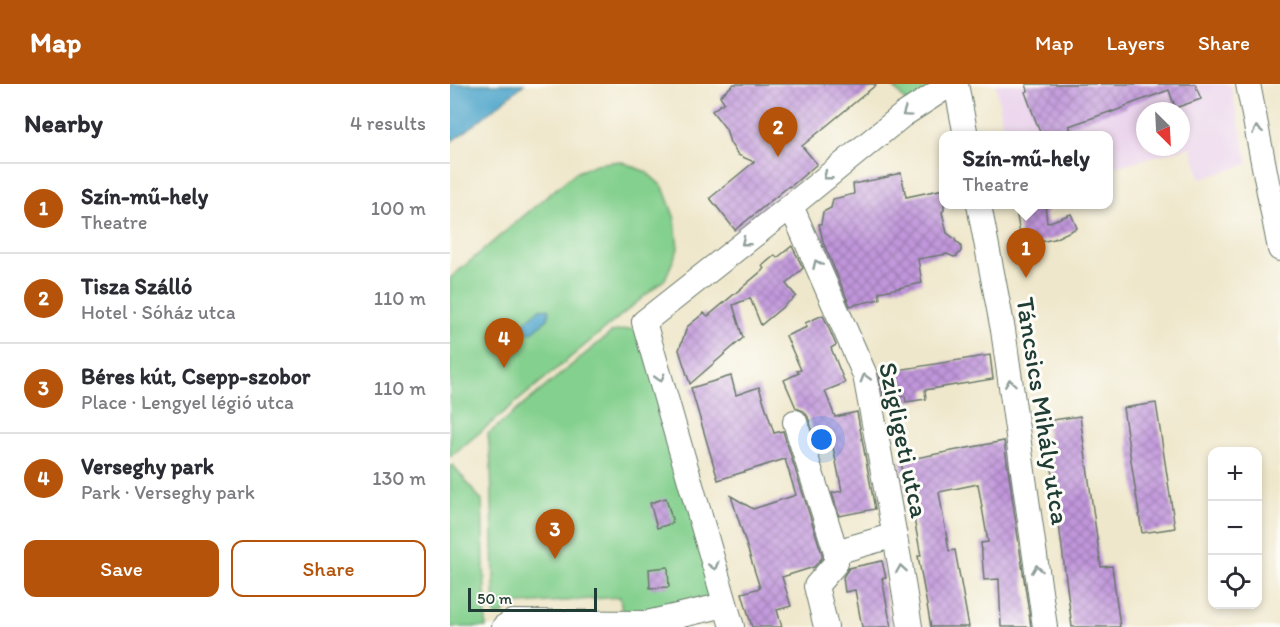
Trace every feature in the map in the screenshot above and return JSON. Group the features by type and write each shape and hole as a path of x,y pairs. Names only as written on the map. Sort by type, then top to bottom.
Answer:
{"street":[{"path":"504,627 512,622 647,623 729,616 644,322 903,115 951,84"},
{"path":"956,84 965,131"},
{"path":"1248,84 1280,249"},
{"name":"Szigligeti utca","path":"791,206 865,375 910,627"},
{"name":"Táncsics Mihály utca","path":"980,209 1003,330 1045,627"},
{"path":"795,422 836,552 836,563 816,586 826,627"},
{"path":"836,552 895,535"}],"shaded area":[{"path":"996,84 1230,84 1248,164 1201,179 1190,147 1190,102 1136,102 1136,156 1156,156 1113,167 1113,131 1003,131"}],"green space":[{"path":"891,84 951,84 912,109"},
{"path":"620,161 646,172 663,187 675,219 678,249 665,279 450,457 450,278 575,173 596,164"},
{"path":"642,327 718,600 622,613 620,597 508,605 504,614 495,616 491,464 488,434 612,332"},
{"path":"453,465 482,501 486,627 450,627 450,467"}],"water":[{"path":"450,84 524,84 450,142"},
{"path":"541,308 549,310 549,318 531,333 530,331 524,332 523,323"}],"building":[{"path":"734,84 877,84 802,146 817,164 735,230 710,198 754,162 738,155 730,143 726,129 712,111 724,102 720,96"},
{"path":"1026,84 1195,84 1201,99 1190,103 1173,102 1169,90 1069,126 1071,131 1040,131 1025,92 1028,91"},
{"path":"901,173 906,197 939,190 939,209 944,209 942,212 947,233 959,243 961,251 954,257 947,254 918,259 922,283 879,292 880,299 850,306 823,242 819,224 821,224 823,212 831,208 833,199 854,194 853,184"},
{"path":"1016,209 1046,209 1047,223 1071,214 1077,228 1054,239 1022,246"},
{"path":"792,246 803,268 786,284 796,296 761,325 750,298 733,305 743,338 690,384 679,350 687,327 704,313 708,316 764,269 762,266 775,255 777,258"},
{"path":"823,315 836,345 831,348 845,383 825,391 835,417 857,412 875,509 839,516 832,493 842,491 832,442 817,445 808,417 804,411 796,408 784,380 801,370 786,336 807,327 805,323"},
{"path":"990,355 993,379 925,390 926,399 906,402 905,396 884,399 879,373"},
{"path":"731,376 736,395 759,387 774,433 783,431 822,554 822,558 814,567 782,577 791,606 777,610 782,627 752,627 742,593 760,588 731,496 753,509 796,495 785,459 718,480 691,388"},
{"path":"1156,403 1175,528 1142,533 1123,408"},
{"path":"1080,416 1101,567 1112,566 1120,627 1072,627 1046,421"},
{"path":"1004,441 1031,627 1001,627 999,579 984,580 981,543 988,542 978,484 939,492 949,551 955,550 969,627 931,627 910,497 907,498 900,461"},
{"path":"666,498 673,523 657,528 650,503"},
{"path":"882,561 886,578 882,578 891,627 862,627 855,590 845,592 843,577 849,568"},
{"path":"668,567 669,587 650,588 649,569"}],"place":[{"name":"Tisza Szálló","path":"778,157"},
{"name":"Szín-mű-hely","path":"1026,278"},
{"name":"Verseghy park","path":"504,368"},
{"name":"Béres kút, Csepp-szobor","path":"555,559"}]}
